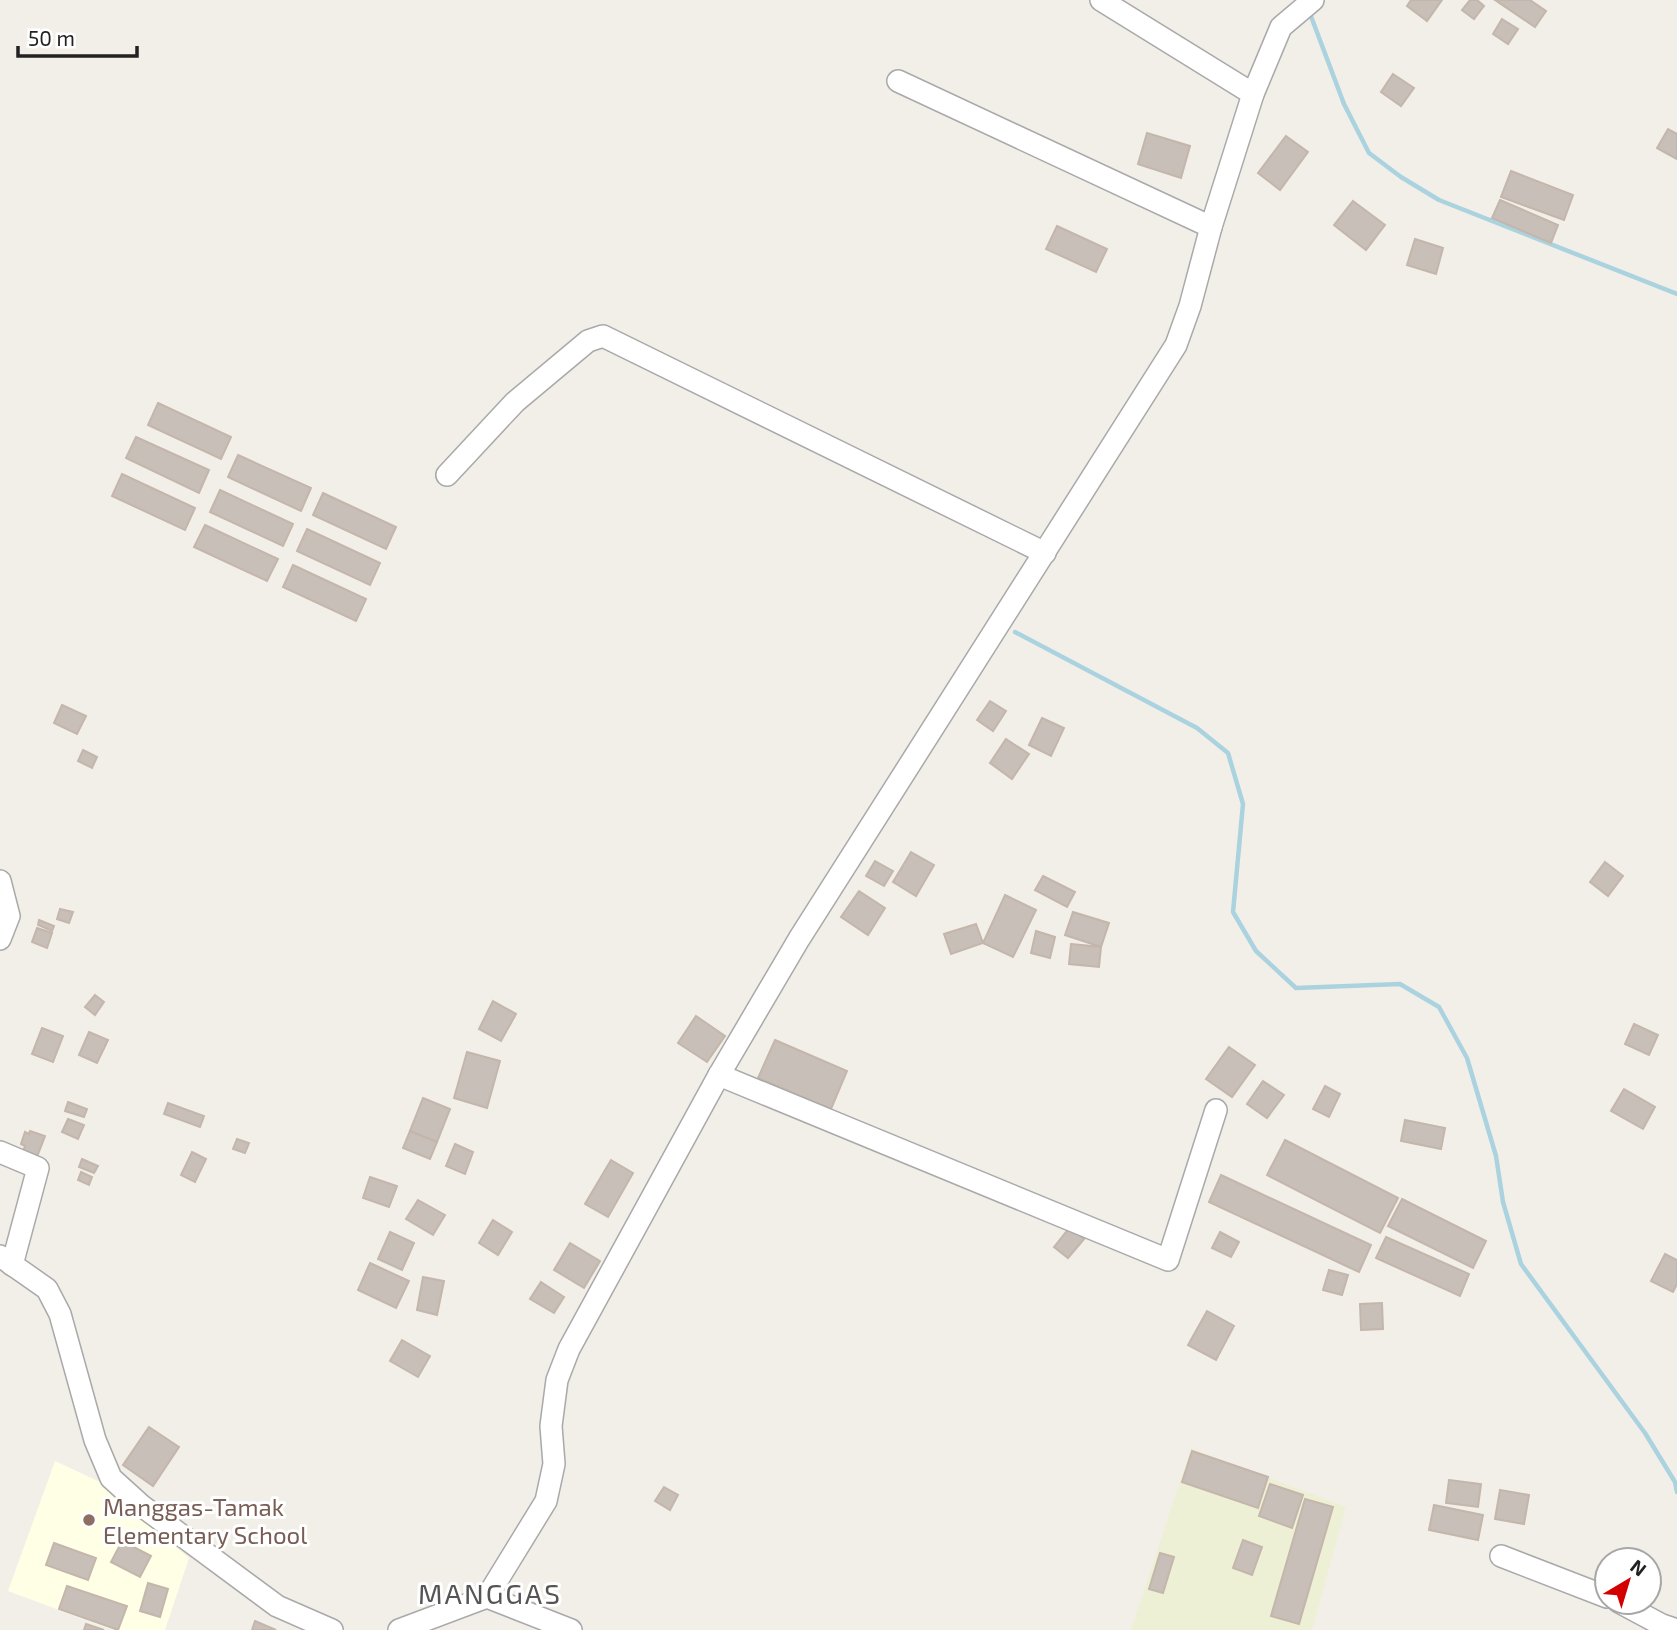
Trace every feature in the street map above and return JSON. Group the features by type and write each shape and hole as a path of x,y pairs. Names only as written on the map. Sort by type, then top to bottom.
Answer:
{"street":[{"path":"1101,0 1253,94"},
{"path":"400,1630 487,1597 547,1501 554,1464 551,1426 557,1380 569,1349 719,1075 799,939 1176,345 1253,94 1281,27 1313,0"},
{"path":"898,81 1211,227"},
{"path":"447,475 515,402 588,341 603,337 1045,553"},
{"path":"0,881 9,916 0,939"},
{"path":"719,1075 1168,1260 1216,1110"},
{"path":"0,1152 37,1168 6,1261 47,1289 60,1314 96,1440 111,1478 142,1506 276,1606 332,1630"},
{"path":"1501,1556 1593,1592"},
{"path":"487,1597 571,1630"},
{"path":"1645,1616 1677,1630"}],"shaded area":[{"path":"1191,1448 1346,1507 1312,1630 1131,1630"},
{"name":"Manggas-Tamak Elementary School","path":"55,1461 100,1482 189,1558 165,1630 113,1630 8,1591"}],"building":[{"path":"1411,0 1442,0 1427,21 1407,6"},
{"path":"1470,0 1477,0 1484,6 1474,19 1462,10"},
{"path":"1495,0 1530,0 1546,11 1535,27"},
{"path":"1502,19 1518,29 1508,44 1493,34"},
{"path":"1393,74 1414,88 1401,106 1381,92"},
{"path":"1668,129 1677,134 1677,159 1657,148"},
{"path":"1147,133 1190,146 1181,178 1138,164"},
{"path":"1286,136 1308,152 1280,190 1258,173"},
{"path":"1511,171 1573,195 1564,220 1501,197"},
{"path":"1500,200 1558,225 1551,243 1492,218"},
{"path":"1353,201 1385,225 1366,250 1334,225"},
{"path":"1057,226 1107,249 1096,272 1046,249"},
{"path":"1415,239 1443,248 1436,274 1407,265"},
{"path":"158,403 231,437 221,459 148,425"},
{"path":"136,437 209,470 199,493 126,458"},
{"path":"238,455 311,488 301,511 228,477"},
{"path":"122,474 195,508 185,530 112,496"},
{"path":"220,490 293,524 283,546 210,512"},
{"path":"323,493 396,527 386,549 313,515"},
{"path":"205,525 278,559 267,581 194,547"},
{"path":"307,529 380,563 370,585 297,551"},
{"path":"293,565 366,599 356,621 283,587"},
{"path":"990,701 1006,711 993,731 977,720"},
{"path":"62,705 86,716 77,734 54,723"},
{"path":"1042,718 1064,728 1051,756 1029,745"},
{"path":"1006,739 1029,754 1012,779 990,763"},
{"path":"83,750 97,757 92,768 78,761"},
{"path":"911,852 934,865 916,896 893,882"},
{"path":"875,861 893,871 884,886 866,876"},
{"path":"1605,862 1623,876 1608,896 1590,882"},
{"path":"1043,876 1075,892 1067,907 1035,890"},
{"path":"859,891 885,908 868,935 841,917"},
{"path":"1005,895 1036,910 1013,957 983,943"},
{"path":"60,909 73,912 69,923 57,919"},
{"path":"1073,912 1109,923 1101,947 1065,935"},
{"path":"39,920 54,926 52,931 38,925"},
{"path":"976,924 983,943 951,954 944,934"},
{"path":"37,928 52,933 47,948 32,942"},
{"path":"1036,931 1055,937 1050,958 1031,953"},
{"path":"1071,944 1101,947 1099,967 1069,964"},
{"path":"95,995 104,1002 95,1015 85,1007"},
{"path":"493,1001 516,1014 501,1041 479,1029"},
{"path":"696,1016 725,1036 707,1062 678,1043"},
{"path":"1634,1024 1658,1035 1649,1055 1625,1044"},
{"path":"42,1028 63,1036 53,1062 32,1054"},
{"path":"89,1032 108,1040 97,1063 79,1055"},
{"path":"775,1040 847,1071 831,1109 758,1078"},
{"path":"1229,1047 1255,1065 1232,1097 1206,1079"},
{"path":"467,1052 500,1061 487,1108 454,1098"},
{"path":"1263,1081 1284,1095 1267,1118 1247,1104"},
{"path":"1325,1086 1340,1094 1329,1117 1313,1109"},
{"path":"1624,1089 1655,1107 1643,1129 1611,1111"},
{"path":"423,1098 450,1109 437,1142 410,1131"},
{"path":"68,1102 87,1109 84,1117 65,1111"},
{"path":"168,1103 204,1116 200,1127 164,1114"},
{"path":"68,1119 84,1125 78,1139 62,1132"},
{"path":"1405,1120 1445,1128 1441,1149 1401,1141"},
{"path":"30,1131 45,1136 37,1157 23,1152 25,1146 21,1144 25,1132 29,1134"},
{"path":"410,1131 437,1142 430,1159 403,1148"},
{"path":"237,1139 249,1143 245,1153 233,1149"},
{"path":"1285,1140 1398,1198 1380,1233 1267,1175"},
{"path":"455,1144 473,1152 465,1174 446,1166"},
{"path":"192,1152 206,1159 195,1182 181,1175"},
{"path":"82,1159 98,1166 94,1173 79,1167"},
{"path":"611,1160 633,1173 608,1217 585,1204"},
{"path":"81,1172 92,1177 89,1185 78,1180"},
{"path":"1221,1175 1371,1245 1359,1272 1209,1202"},
{"path":"370,1177 397,1186 389,1207 363,1198"},
{"path":"1402,1199 1486,1241 1473,1268 1388,1226"},
{"path":"418,1200 445,1215 433,1235 406,1219"},
{"path":"493,1220 512,1232 498,1255 479,1243"},
{"path":"1070,1227 1084,1239 1068,1258 1054,1247"},
{"path":"390,1232 414,1243 402,1270 378,1259"},
{"path":"1220,1232 1239,1242 1231,1257 1212,1248"},
{"path":"1386,1237 1469,1274 1460,1296 1376,1258"},
{"path":"570,1243 600,1261 584,1288 554,1270"},
{"path":"1665,1254 1677,1260 1677,1284 1673,1292 1651,1281"},
{"path":"370,1263 409,1281 396,1308 358,1290"},
{"path":"1329,1270 1348,1275 1342,1295 1323,1290"},
{"path":"423,1277 444,1281 437,1315 417,1310"},
{"path":"541,1282 564,1297 554,1313 530,1299"},
{"path":"1382,1303 1383,1329 1361,1330 1360,1304"},
{"path":"1207,1311 1234,1326 1216,1360 1188,1345"},
{"path":"402,1340 430,1356 418,1377 390,1361"},
{"path":"149,1427 179,1447 153,1486 123,1465"},
{"path":"1192,1451 1268,1477 1258,1508 1182,1482"},
{"path":"1449,1480 1481,1484 1478,1507 1446,1503"},
{"path":"1270,1484 1303,1495 1292,1528 1259,1516"},
{"path":"664,1487 678,1495 670,1510 655,1501"},
{"path":"1500,1490 1529,1495 1524,1524 1495,1519"},
{"path":"1305,1499 1333,1507 1299,1624 1271,1616"},
{"path":"1434,1505 1483,1515 1478,1540 1429,1530"},
{"path":"1243,1540 1262,1547 1252,1575 1233,1568"},
{"path":"122,1541 151,1556 140,1577 111,1562"},
{"path":"54,1543 96,1558 88,1580 46,1565"},
{"path":"1160,1553 1174,1557 1163,1593 1149,1589"},
{"path":"148,1583 168,1589 160,1617 140,1611"},
{"path":"67,1586 127,1606 118,1630 59,1609"},
{"path":"255,1621 276,1630 252,1630"},
{"path":"86,1624 104,1630 84,1630"}],"waterway":[{"path":"1309,11 1344,104 1369,153 1439,200 1677,294"},
{"path":"1015,632 1197,728 1228,753 1243,804 1233,912 1256,951 1296,988 1400,984 1439,1007 1467,1058 1496,1156 1503,1202 1521,1264 1645,1433 1675,1482 1677,1492"}],"place":[{"name":"Manggas-Tamak Elementary School","path":"89,1520"}],"district":[{"name":"MANGGAS","path":"490,1593"}]}
